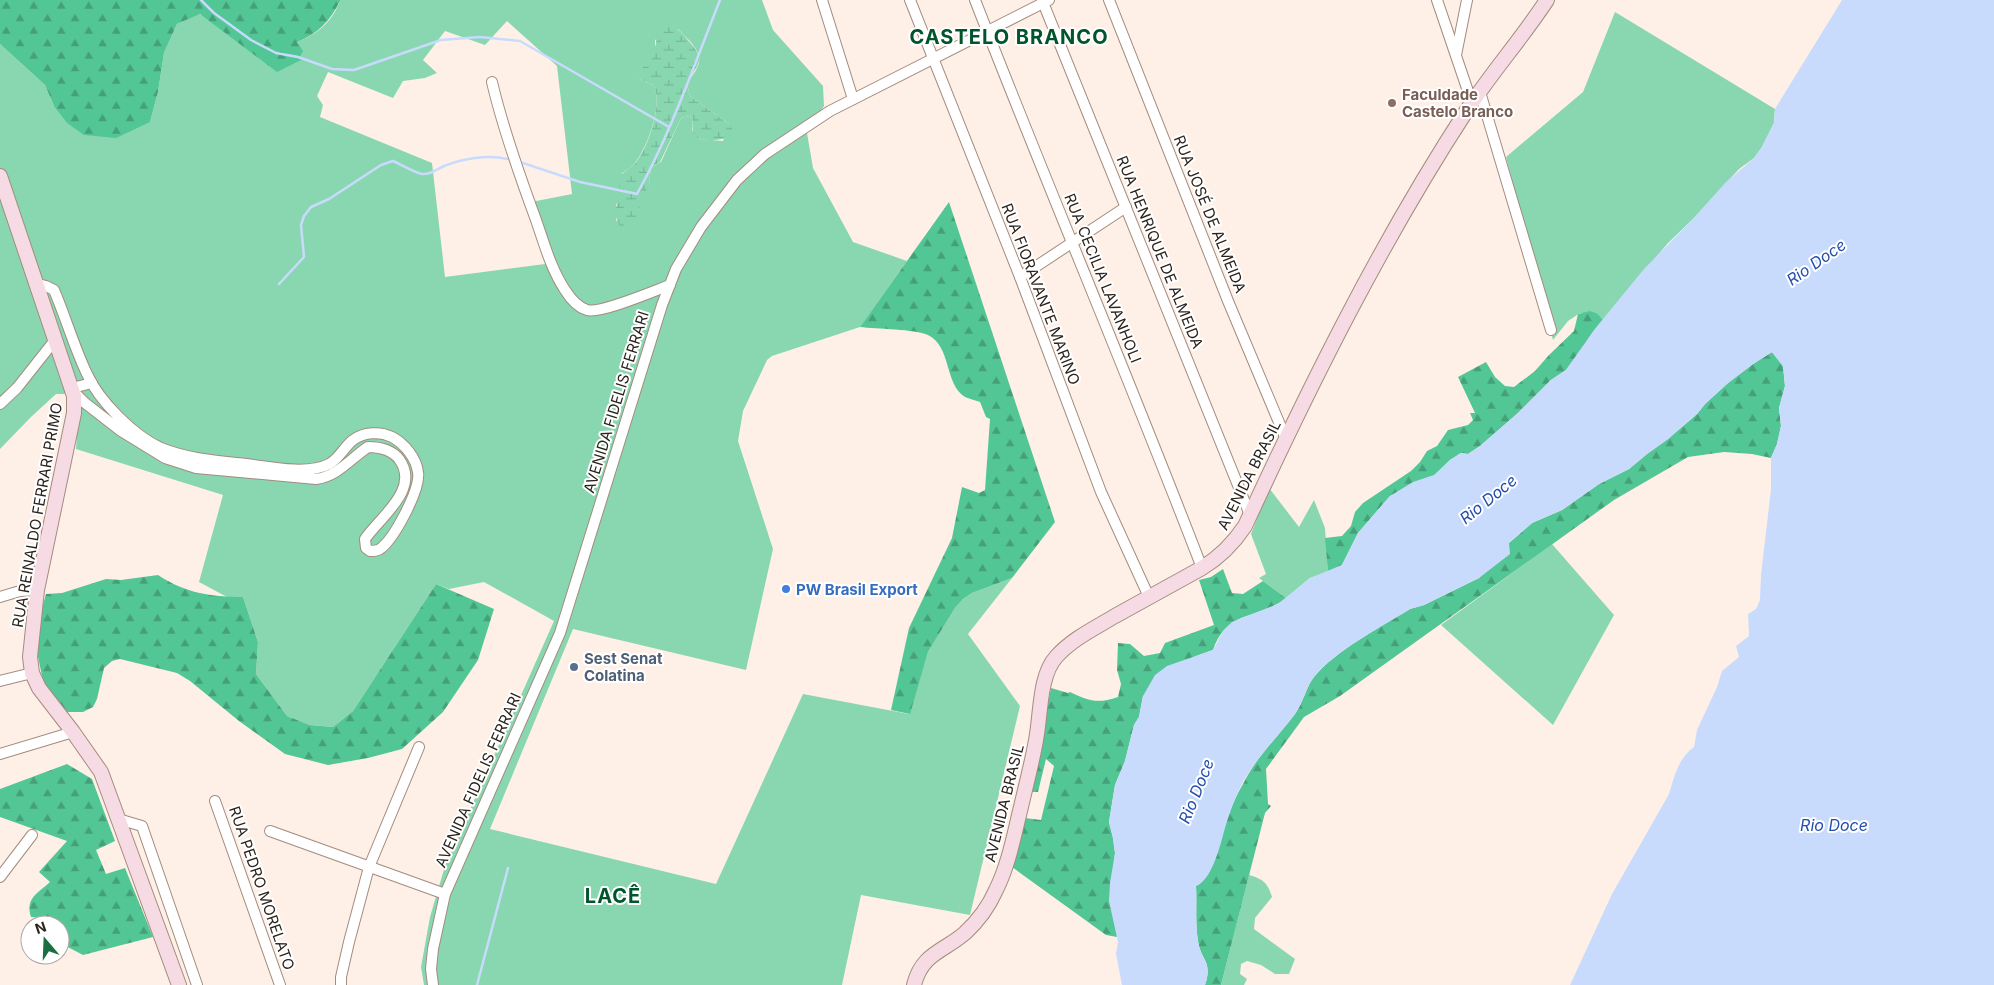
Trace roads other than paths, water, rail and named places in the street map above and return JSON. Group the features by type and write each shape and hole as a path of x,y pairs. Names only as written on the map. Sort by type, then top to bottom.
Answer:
{"main road":[{"name":"AVENIDA BRASIL","path":"914,985 917,973 923,963 969,929 984,913 996,890 1012,845 1036,741 1041,700 1051,664 1064,649 1083,635 1202,568 1228,548 1245,526 1310,389 1395,230 1476,98 1547,0"},
{"name":"RUA REINALDO FERRARI PRIMO","path":"0,176 34,283 72,389 74,414 36,590 30,658 32,673 47,699 73,732 100,772 179,985"}],"street":[{"path":"822,0 853,99"},
{"name":"RUA FIORAVANTE MARINO","path":"910,0 1020,277 1101,492 1150,597"},
{"name":"RUA CECILIA LAVANHOLI","path":"975,0 1071,242 1139,405 1202,568"},
{"name":"RUA JOSÉ DE ALMEIDA","path":"1109,0 1228,301 1286,439"},
{"path":"1437,0 1455,56 1476,98 1551,330"},
{"path":"1455,56 1467,0"},
{"name":"AVENIDA FIDELIS FERRARI","path":"433,985 431,969 433,948 445,894 560,633 627,414 670,285 676,269 701,227 737,180 783,140 853,99 1044,1"},
{"name":"RUA HENRIQUE DE ALMEIDA","path":"1044,1 1250,515"},
{"path":"492,82 510,147 554,270 570,297 578,306 589,311 604,308 670,285"},
{"path":"1020,277 1126,207"},
{"path":"34,283 54,290 92,383 108,406 133,429 161,447 190,457 301,469 328,465 353,440 374,433 380,433 403,443 412,457 418,473 417,487 403,517 385,544 376,551 370,551 366,548 365,539 399,498 405,483 406,473 398,458 386,449 368,447 338,471 316,479 196,468 165,458 141,445 85,403 72,389 92,383"},
{"path":"0,404 17,388 55,340"},
{"path":"353,440 360,445 359,453"},
{"path":"0,596 20,591 36,590"},
{"path":"0,682 32,673"},
{"path":"0,754 73,732"},
{"path":"341,985 348,942 369,867 420,747"},
{"name":"RUA PEDRO MORELATO","path":"215,801 280,985"},
{"path":"118,819 142,826 197,985"},
{"path":"270,832 445,894"},
{"path":"0,877 32,835"}],"water":[{"name":"Rio Doce","path":"1842,0 1994,0 1994,985 1570,985 1612,894 1669,794 1680,762 1694,747 1697,730 1717,687 1722,671 1739,657 1736,646 1749,636 1748,614 1756,609 1760,600 1771,489 1771,458 1777,444 1781,426 1779,408 1785,386 1783,366 1772,352 1728,383 1697,414 1629,469 1599,484 1562,510 1532,523 1509,543 1510,554 1479,578 1424,605 1410,609 1359,640 1323,667 1312,680 1295,714 1262,754 1244,780 1209,874 1196,886 1198,941 1208,971 1205,985 1122,985 1116,954 1118,942 1109,901 1115,853 1109,822 1115,785 1125,761 1134,725 1139,717 1143,696 1155,675 1167,666 1213,650 1223,631 1232,622 1278,604 1310,578 1342,565 1358,533 1390,496 1413,482 1434,475 1450,460 1461,453 1468,454 1480,446 1518,413 1551,380 1566,370 1594,330 1644,269 1726,182 1754,158 1774,123 1775,109"}],"waterway":[{"path":"201,0 214,13 251,40 276,53 298,57 332,69 354,70 441,40 480,37 520,41 669,127"},
{"path":"523,163 580,182 637,194 661,147 720,0"},
{"path":"279,284 304,257 301,225 304,216 311,207 329,199 381,165 393,161 415,172 425,174 451,163 467,159 483,157 507,159"},
{"path":"477,985 508,868"}],"place":[{"name":"Faculdade Castelo Branco","path":"1392,103"},
{"name":"PW Brasil Export","path":"786,589"},
{"name":"Sest Senat Colatina","path":"574,667"}],"district":[{"name":"CASTELO BRANCO","path":"1009,37"},
{"name":"LACÊ","path":"613,896"}]}
